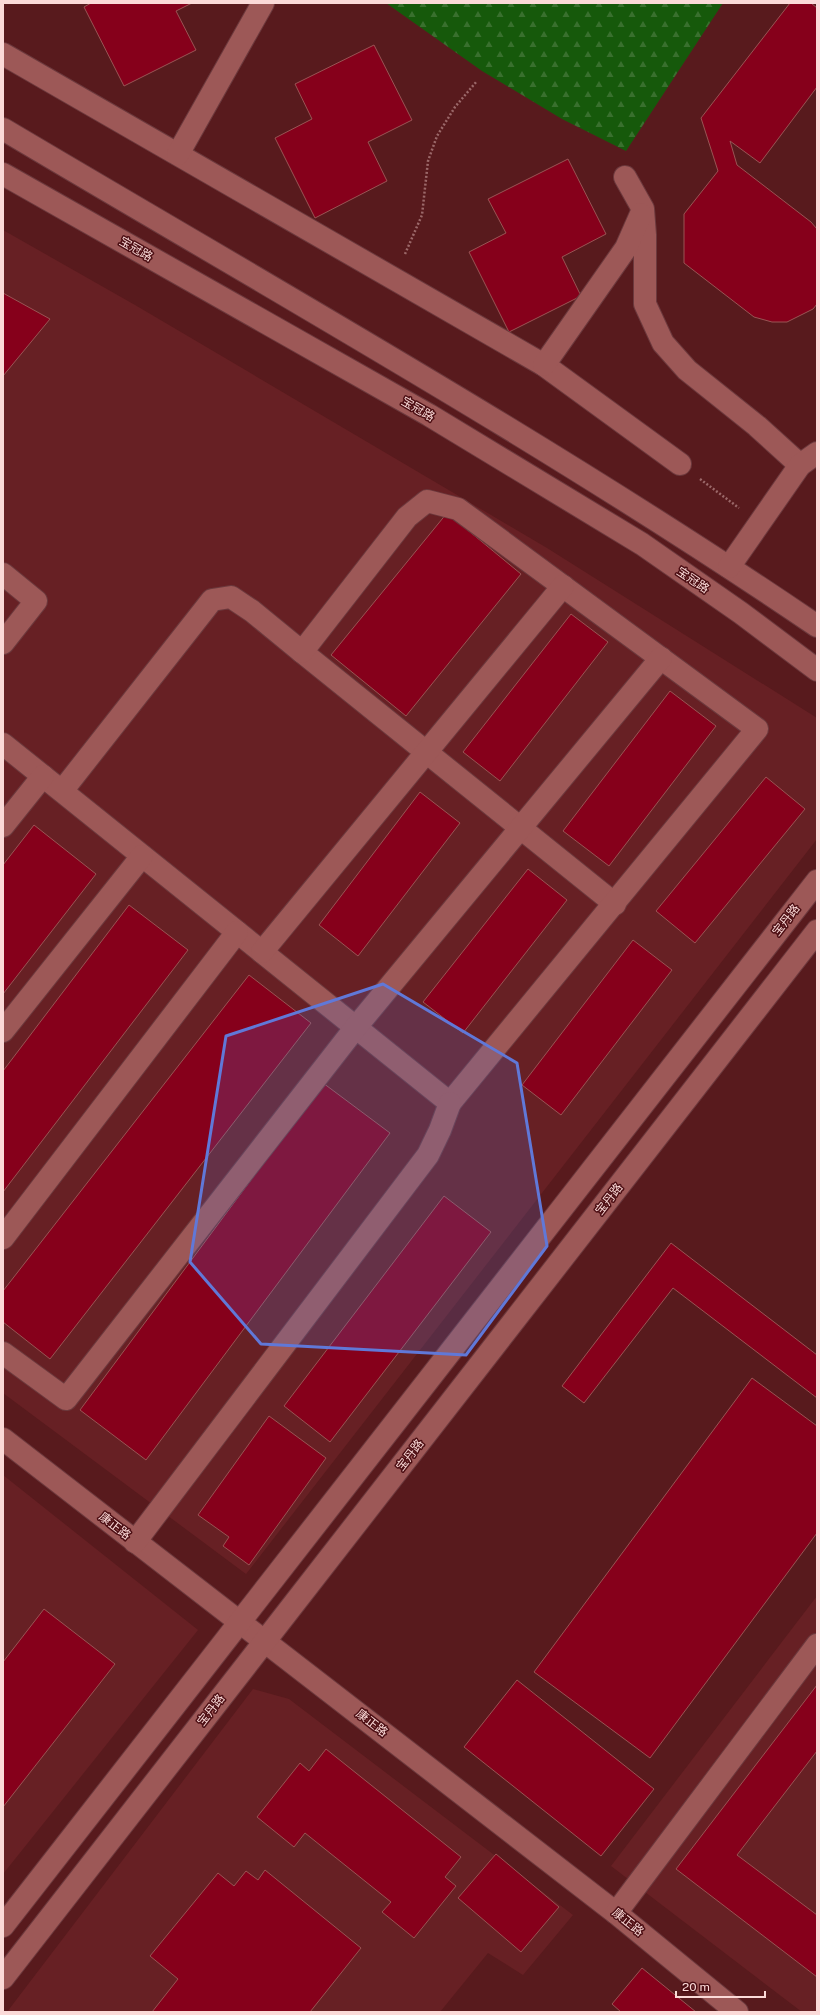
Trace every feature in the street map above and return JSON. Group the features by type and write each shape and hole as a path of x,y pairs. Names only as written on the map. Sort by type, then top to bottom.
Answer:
{"street":[{"path":"178,154 263,3"},
{"path":"3,54 544,365 680,464"},
{"path":"3,128 557,457 730,567 817,626"},
{"name":"宝冠路","path":"3,174 429,415 635,540 742,613 817,670"},
{"path":"625,177 643,210 645,235 645,304 663,342 687,370 757,426 809,459 760,523 730,567"},
{"path":"544,365 626,248 643,210"},
{"path":"135,1542 428,1155 440,1130 450,1103 615,904 757,729 458,509 427,501 407,517 302,652"},
{"path":"3,574 36,601 3,643"},
{"path":"262,952 563,586"},
{"path":"62,791 212,600 231,597 252,611 615,904"},
{"path":"3,1353 66,1399 356,1027 661,658"},
{"path":"3,744 450,1103"},
{"path":"3,826 43,776"},
{"path":"3,1031 142,856"},
{"name":"宝丹路","path":"3,1926 817,881"},
{"name":"宝丹路","path":"3,1978 817,931"},
{"path":"3,1238 237,932"},
{"name":"康正路","path":"3,1439 616,1913 737,2012"},
{"path":"616,1913 817,1645"}],"path":[{"path":"393,278 412,240 422,215 428,161 438,136 455,108 477,81"},
{"path":"680,464 760,523"}],"highlighted area":[{"path":"383,984 517,1063 547,1246 466,1355 261,1344 190,1262 226,1036"}],"shaded area":[{"path":"3,230 135,305 547,548 817,718 817,839 246,1574 3,1393"},
{"path":"3,1475 198,1630 3,1874"},
{"path":"817,1596 817,2012 802,2012 611,1866"},
{"path":"253,1689 289,1699 573,1915 523,1975 488,1953 440,2012 7,2012"}],"green space":[{"path":"386,3 723,3 626,151 562,119 482,71"}],"building":[{"path":"91,3 192,3 176,11 196,50 124,86 84,7"},
{"path":"790,3 811,3 817,8 817,87 760,163 730,141 737,165 811,222 817,229 817,304 813,309 787,322 772,322 754,317 684,263 684,214 718,171 701,118"},
{"path":"374,45 412,120 368,142 387,181 315,218 275,138 312,119 295,84"},
{"path":"568,159 606,234 562,257 581,296 509,332 469,252 506,233 488,199"},
{"path":"3,293 50,319 3,376"},
{"path":"447,513 521,574 406,716 331,655"},
{"path":"571,614 608,642 500,781 463,752"},
{"path":"670,691 716,726 609,866 563,831"},
{"path":"766,777 805,809 695,943 656,911"},
{"path":"420,792 460,823 358,956 319,925"},
{"path":"34,825 96,874 3,994 3,865"},
{"path":"528,869 567,900 463,1033 423,1002"},
{"path":"129,905 188,950 3,1192 3,1071"},
{"path":"633,940 672,970 561,1115 522,1085"},
{"path":"249,975 311,1023 50,1359 3,1322 3,1291"},
{"path":"323,1083 390,1133 146,1460 80,1410"},
{"path":"444,1196 491,1232 330,1442 284,1406"},
{"path":"671,1243 817,1355 817,1398 673,1288 584,1403 562,1386"},
{"path":"752,1378 817,1426 817,1533 650,1758 534,1672"},
{"path":"269,1416 326,1458 249,1565 223,1546 229,1537 198,1515"},
{"path":"44,1609 115,1664 3,1807 3,1662"},
{"path":"517,1680 654,1789 601,1856 464,1747"},
{"path":"817,1685 817,1751 737,1855 817,1915 817,1977 676,1869"},
{"path":"326,1749 461,1857 445,1877 456,1886 414,1938 382,1912 391,1902 305,1833 294,1847 257,1817 300,1763 309,1771"},
{"path":"496,1854 559,1907 521,1952 458,1898"},
{"path":"265,1870 361,1948 310,2012 152,2012 178,1979 150,1956 218,1873 234,1886 246,1871 258,1880"},
{"path":"642,1968 696,2012 621,2012 612,2004"}]}
